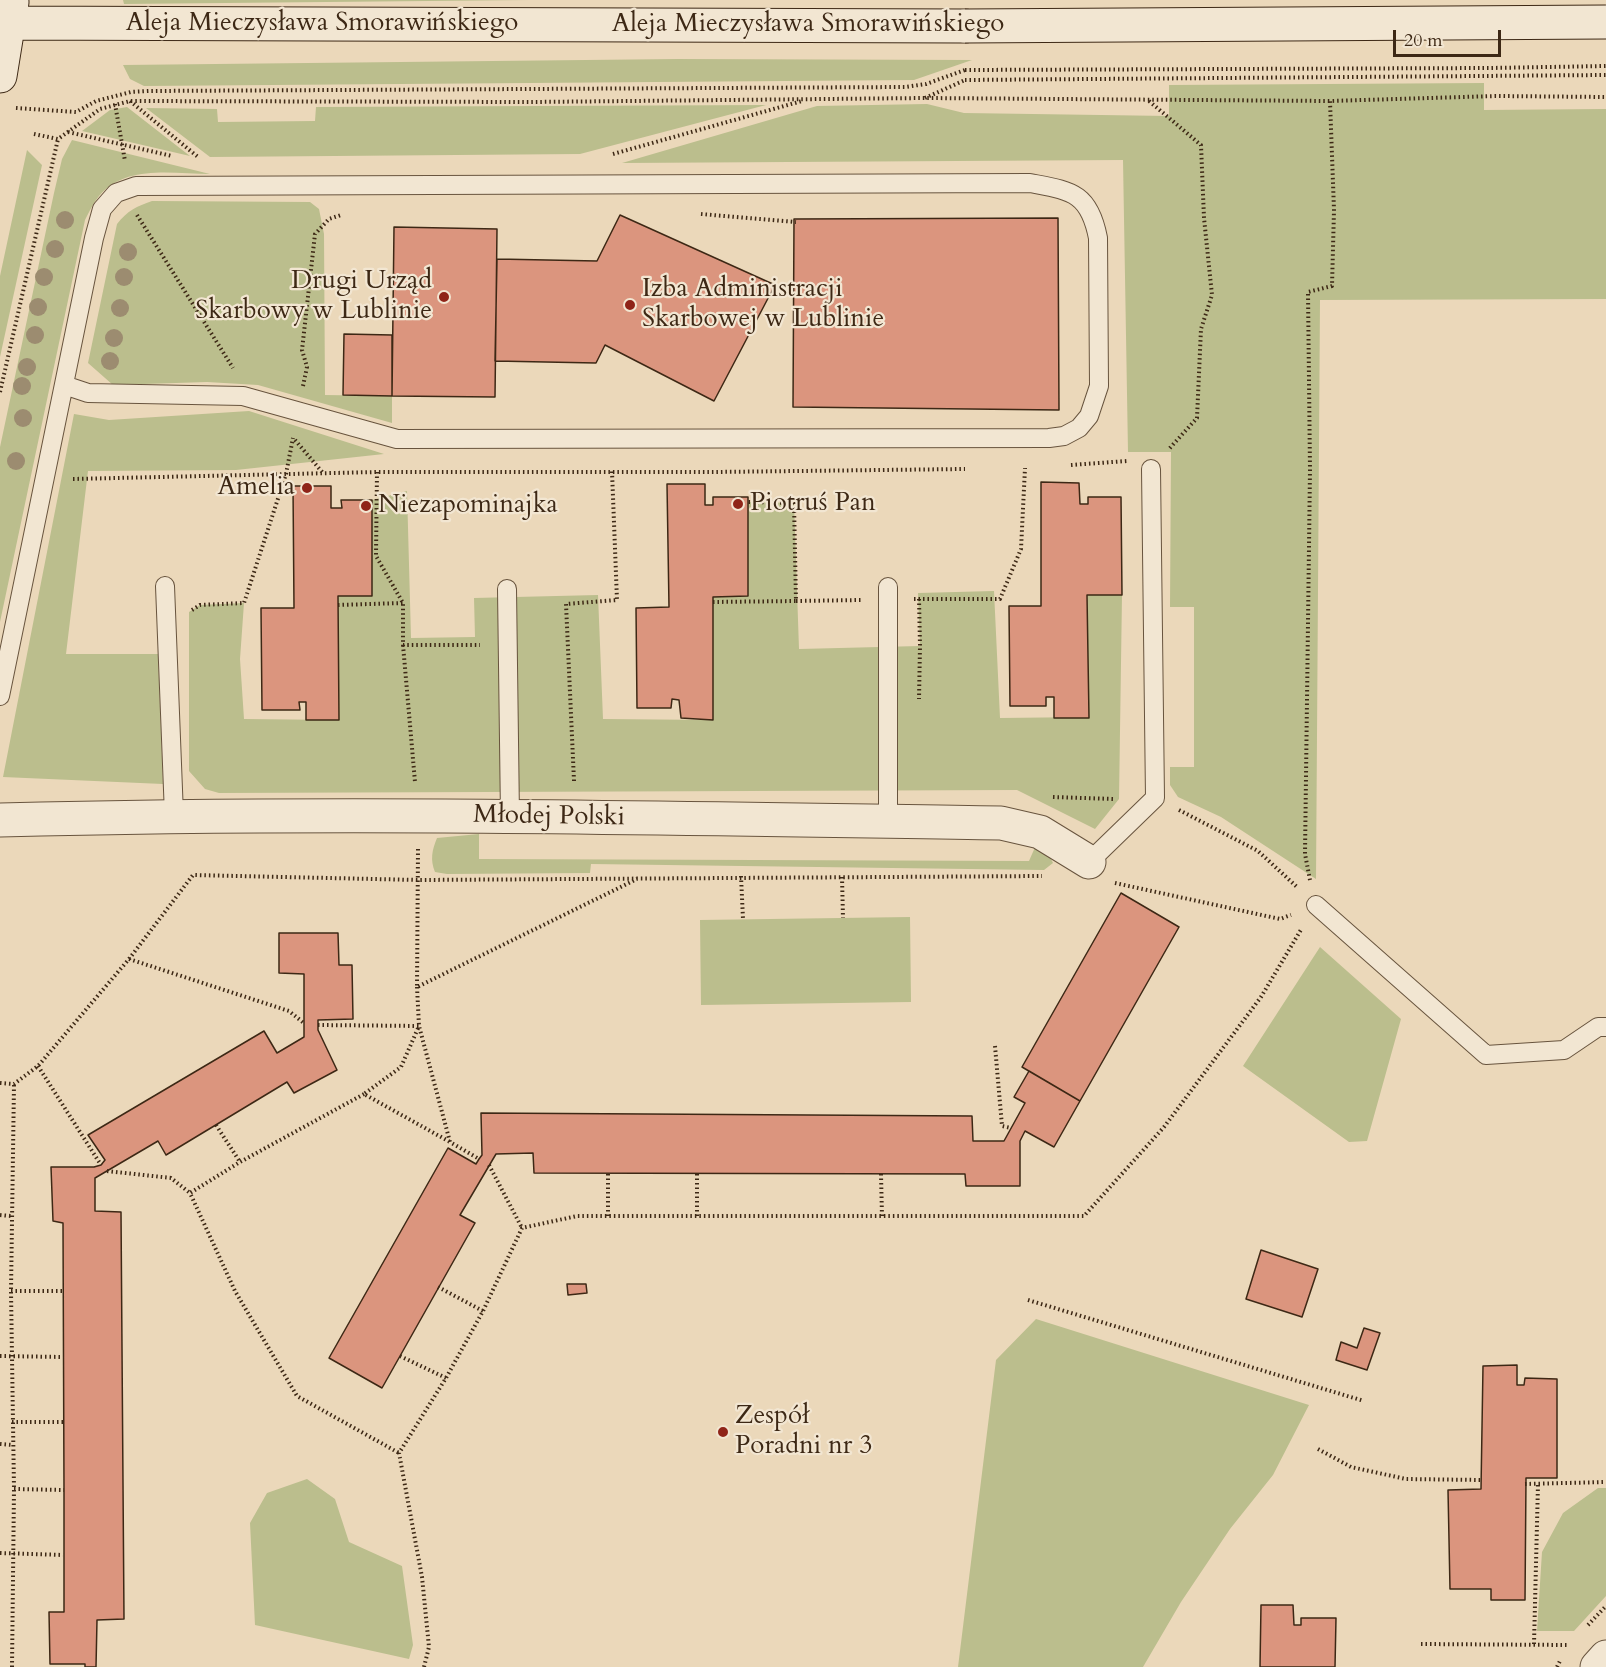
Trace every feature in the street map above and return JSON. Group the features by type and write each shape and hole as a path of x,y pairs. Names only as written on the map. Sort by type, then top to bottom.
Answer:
{"main road":[{"name":"Aleja Mieczysława Smorawińskiego","path":"7,15 965,26 1606,22"},
{"path":"0,76 7,15"},
{"name":"Młodej Polski","path":"0,820 174,815 1001,823 1040,832 1097,871"},
{"path":"1597,1667 1606,1658"}],"lane":[{"path":"0,696 94,238 102,209 116,193 136,186 1030,183 1065,190 1079,198 1089,209 1095,221 1098,238 1099,386 1089,416 1079,428 1064,436 1033,439 397,439 243,396 88,393 64,385"},
{"path":"1097,871 1155,798 1151,469"},
{"path":"165,586 174,815"},
{"path":"507,590 510,817"},
{"path":"888,593 888,821"},
{"path":"1316,905 1486,1055 1564,1050 1598,1028 1606,1027"}],"path":[{"path":"12,108 76,112 96,101 130,92 150,91 905,87 926,84 966,70 1490,69 1606,66"},
{"path":"924,98 965,80 1606,75"},
{"path":"0,392 58,139 100,109 130,101 531,102 924,98 1330,101 1496,96 1606,97"},
{"path":"610,155 809,100"},
{"path":"130,101 205,163 194,161"},
{"path":"1060,465 1142,460 1151,469 1197,418 1201,329 1212,294 1204,218 1202,145 1149,101"},
{"path":"522,1228 577,1216 697,1218 789,1215 1084,1216 1171,1118 1261,997 1316,905 1305,854 1310,470 1308,292 1332,286 1334,210 1330,101"},
{"path":"115,104 133,209 234,369 261,401"},
{"path":"68,132 174,157"},
{"path":"34,134 58,139"},
{"path":"244,603 286,474 307,367 302,350 315,234 329,219 348,212"},
{"path":"731,218 796,222"},
{"path":"293,437 324,473"},
{"path":"713,602 796,601 888,593 1000,599 1021,549 1025,468 1037,467"},
{"path":"68,480 378,472 977,469"},
{"path":"574,782 566,604 616,600 612,471"},
{"path":"378,472 376,556 403,603 403,645 415,783"},
{"path":"748,502 794,503 796,601"},
{"path":"338,605 403,603"},
{"path":"403,645 489,645"},
{"path":"1155,798 1258,851 1316,905"},
{"path":"1097,871 1280,919 1316,905"},
{"path":"0,1083 14,1084 38,1066 129,959 193,875 419,880 741,876 1046,876"},
{"path":"741,876 743,920"},
{"path":"417,987 640,877"},
{"path":"842,877 843,918"},
{"path":"419,880 417,987 419,1026 450,1142"},
{"path":"129,959 289,1011 304,1024"},
{"path":"318,1025 419,1026"},
{"path":"190,1193 240,1162 364,1094 402,1066 419,1026"},
{"path":"995,1046 1002,1126 1011,1128"},
{"path":"38,1066 101,1165"},
{"path":"12,1667 14,1489 11,1216 14,1084"},
{"path":"364,1094 479,1159"},
{"path":"216,1125 240,1162"},
{"path":"489,1165 522,1228"},
{"path":"106,1171 171,1178 190,1193 235,1291 297,1396 399,1453"},
{"path":"608,1174 608,1217"},
{"path":"697,1174 697,1218"},
{"path":"881,1174 882,1217"},
{"path":"0,1215 11,1216"},
{"path":"424,1667 429,1647 422,1577 399,1453 446,1378 483,1311 522,1228"},
{"path":"438,1287 483,1311"},
{"path":"11,1291 62,1291"},
{"path":"1028,1300 1364,1401"},
{"path":"0,1356 63,1357"},
{"path":"400,1356 446,1378"},
{"path":"12,1422 63,1422"},
{"path":"0,1444 13,1445"},
{"path":"1318,1449 1351,1467 1406,1479 1481,1479"},
{"path":"1525,1484 1606,1482"},
{"path":"1533,1644 1538,1484"},
{"path":"14,1489 64,1490"},
{"path":"0,1553 63,1555"},
{"path":"1421,1644 1569,1645"}],"green space":[{"path":"123,0 529,0 124,4"},
{"path":"678,59 972,60 914,80 144,86 130,79 123,65"},
{"path":"1484,83 1484,110 1606,109 1606,299 1320,300 1316,879 1221,817 1178,797 1170,785 1170,767 1194,767 1194,607 1170,607 1171,452 1128,452 1123,160 622,163 817,106 927,104 964,113 1169,116 1169,85"},
{"path":"766,105 580,154 210,157 146,108 217,109 218,122 315,121 316,107"},
{"path":"127,107 190,156 82,131 110,110"},
{"path":"72,140 210,174 151,173 123,179 110,186 99,196 85,220 0,622 0,447 54,193 62,159"},
{"path":"27,150 42,165 0,357 0,276"},
{"path":"152,201 310,202 319,209 324,234 325,395 392,396 392,423 258,385 207,382 113,385 88,363 117,224 133,210"},
{"path":"249,411 384,454 236,470 88,471 66,654 158,654 163,784 3,777 74,414 109,420"},
{"path":"407,491 411,638 475,637 474,598 598,595 603,719 712,720 713,597 748,596 748,502 794,503 799,649 920,646 918,593 994,591 1000,718 1088,717 1087,595 1122,595 1119,799 1095,829 1017,790 219,793 205,789 189,771 189,612 200,605 244,603 240,659 244,719 338,720 338,596 372,596 372,500"},
{"path":"479,834 479,859 1029,861 1036,845 1048,853 1053,863 1044,870 591,864 590,873 447,874 435,872 432,855 437,838"},
{"path":"910,917 911,1002 701,1005 700,920"},
{"path":"1320,947 1401,1019 1367,1141 1349,1142 1243,1066"},
{"path":"1036,1319 1309,1405 1273,1475 1230,1529 1181,1602 1143,1667 958,1667 996,1360"},
{"path":"307,1479 335,1499 349,1542 402,1566 413,1645 409,1659 255,1625 250,1523 267,1493"},
{"path":"1598,1488 1606,1488 1606,1596 1574,1631 1537,1631 1542,1552 1563,1513"}],"building":[{"name":"Izba Administracji Skarbowej w Lublinie","path":"620,215 775,285 714,401 605,345 596,363 495,361 497,259 597,261"},
{"path":"1058,218 1059,410 793,407 794,219"},
{"name":"Drugi Urząd Skarbowy w Lublinie","path":"394,227 497,229 495,397 392,396"},
{"path":"344,334 392,335 392,396 343,395"},
{"path":"1041,482 1079,483 1080,504 1088,504 1088,497 1121,497 1122,595 1087,595 1089,718 1054,718 1054,697 1046,697 1046,706 1010,706 1009,606 1041,606"},
{"path":"667,484 705,484 705,505 713,505 713,497 748,497 748,596 713,597 713,720 681,718 679,700 672,699 671,708 637,708 636,608 669,607"},
{"path":"293,486 331,486 331,508 342,508 341,500 372,500 372,596 338,596 339,720 306,720 306,702 299,702 300,710 262,710 261,608 294,608"},
{"path":"1121,893 1179,927 1080,1101 1022,1067"},
{"path":"279,933 338,933 339,965 352,965 353,1019 318,1020 318,1030 337,1070 294,1093 287,1082 166,1155 158,1141 95,1178 95,1211 121,1212 124,1619 97,1620 96,1667 85,1667 85,1664 50,1664 49,1612 64,1612 63,1223 53,1221 51,1167 101,1165 105,1160 88,1135 264,1031 277,1053 304,1037 304,974 279,973"},
{"path":"1029,1071 1080,1101 1054,1147 1025,1131 1020,1141 1020,1186 966,1186 965,1174 534,1173 533,1153 496,1154 460,1215 475,1223 382,1388 329,1358 448,1148 476,1164 482,1155 481,1113 972,1116 973,1141 1004,1141 1025,1103 1014,1097"},
{"path":"1261,1250 1318,1269 1302,1317 1246,1299"},
{"path":"567,1284 586,1284 587,1293 568,1295"},
{"path":"1364,1328 1380,1333 1367,1370 1336,1360 1341,1342 1357,1348"},
{"path":"1517,1365 1517,1385 1524,1385 1525,1378 1557,1379 1557,1478 1526,1478 1525,1600 1491,1600 1491,1589 1450,1589 1448,1490 1481,1489 1483,1366"},
{"path":"1261,1605 1293,1605 1294,1625 1301,1625 1301,1618 1336,1618 1335,1667 1260,1667"}],"place":[{"name":"Drugi Urząd Skarbowy w Lublinie","path":"444,297"},
{"name":"Izba Administracji Skarbowej w Lublinie","path":"630,305"},
{"name":"Amelia","path":"307,488"},
{"name":"Piotruś Pan","path":"738,504"},
{"name":"Niezapominajka","path":"366,506"},
{"name":"Zespół Poradni nr 3","path":"723,1432"}]}
